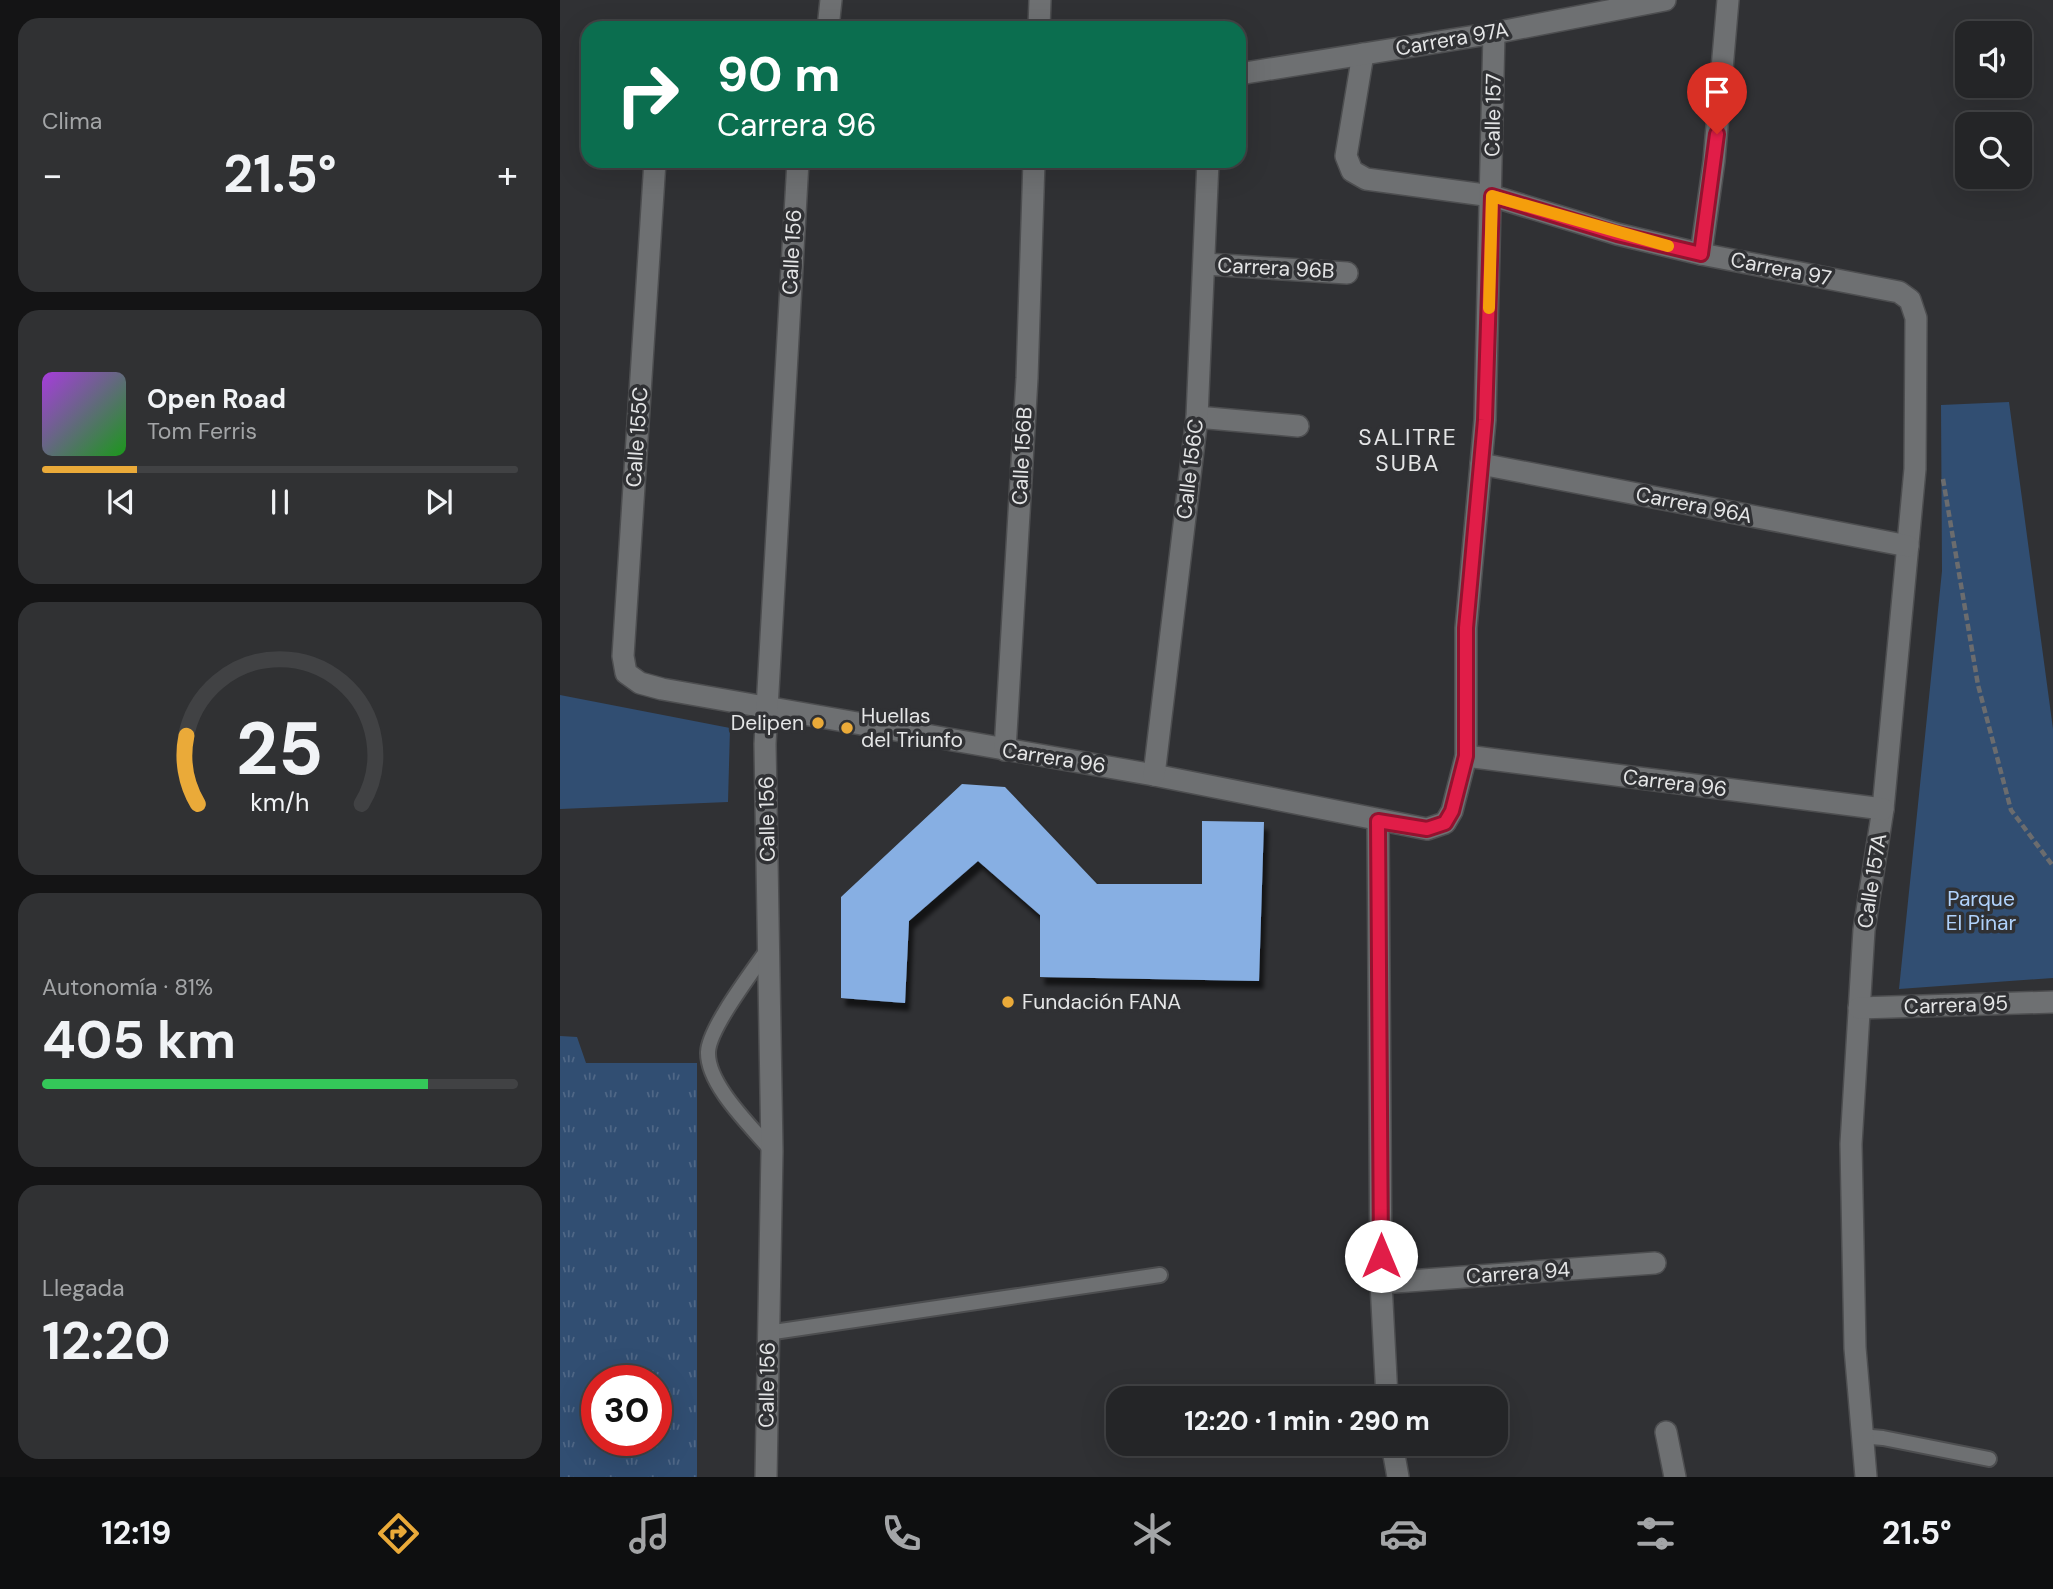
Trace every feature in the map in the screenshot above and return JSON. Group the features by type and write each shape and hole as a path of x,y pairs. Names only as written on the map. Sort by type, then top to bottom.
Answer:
{"street":[{"path":"829,21 831,0"},
{"path":"1039,21 1040,0"},
{"name":"Carrera 97A","path":"1246,73 1494,33 1665,0"},
{"path":"1701,254 1714,161 1728,0"},
{"name":"Calle 157","path":"1445,823 1452,811 1466,756 1466,628 1481,464 1492,196 1494,33"},
{"name":"Carrera 97","path":"1363,54 1346,156 1352,171 1366,179 1492,196 1617,234 1701,254 1899,292"},
{"name":"Calle 155C","path":"655,168 623,656 626,673 639,683 662,689"},
{"name":"Calle 156","path":"766,1477 772,1150 766,708 798,168"},
{"name":"Calle 156B","path":"1005,750 1027,378 1034,168"},
{"name":"Calle 156C","path":"1154,775 1196,417 1208,168"},
{"name":"Carrera 96B","path":"1205,264 1348,273"},
{"name":"Calle 157A","path":"1866,1477 1860,1436 1855,1348 1851,1144 1864,930 1884,809 1915,469 1916,318 1910,300 1899,292"},
{"path":"1196,417 1298,426"},
{"name":"Carrera 96A","path":"1481,464 1908,546"},
{"name":"Carrera 96","path":"662,689 1154,775 1378,821 1427,829 1445,823"},
{"name":"Carrera 96","path":"1466,756 1884,809"},
{"path":"1378,821 1381,1283 1386,1386"},
{"name":"Carrera 95","path":"1858,1008 2053,1002"},
{"name":"Carrera 94","path":"1381,1283 1655,1263"},
{"path":"1666,1432 1675,1477"},
{"path":"1394,1456 1398,1477"}],"lane":[{"path":"769,948 732,1003 712,1039 708,1052 713,1073 731,1104 772,1150"},
{"path":"767,1334 1160,1275"},
{"path":"1860,1436 1884,1438 1989,1459"}],"path":[{"path":"1915,469 1942,471 1978,685 2011,810 2053,866"}],"green space":[{"name":"Parque El Pinar","path":"2009,402 2053,729 2053,978 1899,989 1942,571 1941,405"},
{"path":"560,695 730,728 728,802 560,809"},
{"path":"560,1036 577,1037 586,1063 697,1063 697,1477 560,1477"}],"building":[{"path":"962,784 1005,787 1097,884 1202,884 1202,821 1264,822 1259,981 1040,977 1040,915 978,861 909,921 905,1003 841,998 841,897"}],"slow traffic":[{"path":"1489,308 1492,196 1617,234 1668,246"}],"place":[{"name":"Delipen","path":"818,723"},
{"name":"Huellas del Triunfo","path":"847,728"},
{"name":"Fundación FANA","path":"1008,1002"}],"district":[{"name":"SALITRE SUBA","path":"1408,450"}],"route":[{"path":"1381,1256 1378,821 1427,829 1445,823 1452,811 1466,756 1466,628 1485,420 1492,196 1617,234 1701,254 1717,134"}]}
